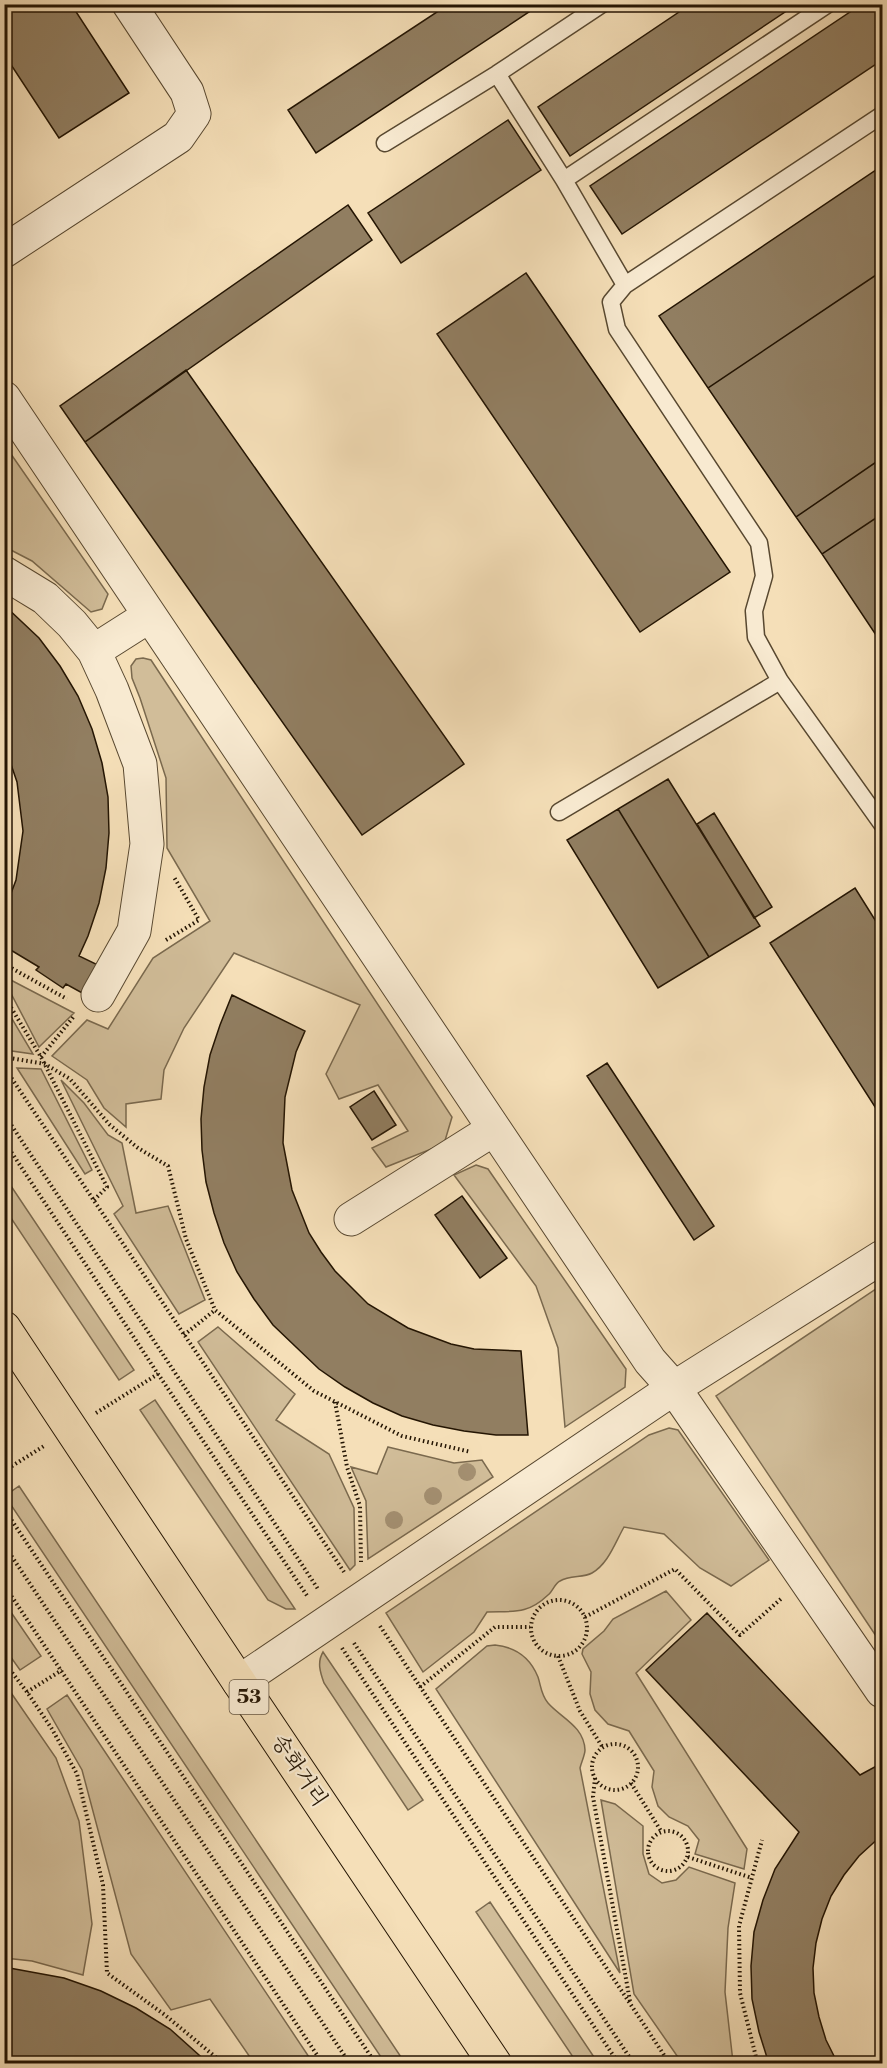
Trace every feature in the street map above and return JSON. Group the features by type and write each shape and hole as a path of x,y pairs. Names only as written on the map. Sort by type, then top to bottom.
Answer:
{"main road":[{"name":"송화거리","path":"4,1328 495,2064"}],"street":[{"path":"4,251 178,137 194,114 187,92 129,4"},
{"path":"4,398 650,1361 674,1389 882,1691"},
{"path":"4,573 45,598 72,624 94,651 112,690 140,764 147,844 134,931 89,1001"},
{"path":"94,651 149,616"},
{"path":"351,1219 494,1129"},
{"path":"239,1682 355,1589 882,1257"}],"lane":[{"path":"385,143 497,74 602,4"},
{"path":"564,180 828,4"},
{"path":"497,74 564,180 625,285"},
{"path":"882,115 625,285 611,302 617,329 759,543 764,576 754,611 756,637 780,681 882,824"},
{"path":"559,812 780,681"}],"path":[{"path":"4,996 45,1064 107,1187 94,1200"},
{"path":"41,1057 89,1001"},
{"path":"4,1057 45,1064 70,1079 110,1125 138,1148 168,1166 186,1239 215,1310 314,1391 402,1436 471,1452"},
{"path":"4,1067 355,1589 670,2064"},
{"path":"184,1335 215,1310"},
{"path":"334,1401 346,1467 360,1506 361,1571 355,1589"},
{"path":"4,1509 376,2064"},
{"path":"4,1545 350,2064"},
{"path":"585,1617 675,1569 740,1635 782,1598 785,1589"},
{"path":"4,1585 323,2064"},
{"path":"559,1599 570,1601 585,1617 587,1628 585,1639 579,1648 569,1654 558,1656 548,1654 538,1648 532,1639 530,1627 532,1616 548,1601 559,1599"},
{"path":"420,1687 495,1627 530,1627"},
{"path":"558,1656 580,1711 603,1748"},
{"path":"4,1662 52,1729 76,1774 103,1885 107,1973 213,2052 224,2064"},
{"path":"27,1692 62,1670"},
{"path":"595,1778 602,1786 611,1790 631,1783 638,1765 635,1755 628,1748 618,1744 608,1744 593,1758 592,1768 595,1778 593,1797 631,2004"},
{"path":"631,1783 661,1832"},
{"path":"670,1830 685,1839 689,1848 688,1857 676,1870 658,1869 651,1863 648,1845 653,1837 670,1830"},
{"path":"760,2064 756,2057 740,1993 739,1926 762,1840"},
{"path":"688,1857 752,1878"},
{"path":"747,2064 756,2057"}],"shaded area":[{"path":"4,444 108,594 102,609 91,612 32,561 5,547"},
{"path":"136,659 151,660 452,1117 444,1144 386,1167 372,1148 408,1131 378,1085 339,1099 326,1074 360,1005 234,953 184,1028 164,1070 161,1099 126,1104 126,1127 104,1108 87,1080 52,1056 87,1020 108,1029 153,958 210,921 167,848 166,778 132,678 131,666"},
{"path":"5,977 74,1013 39,1047 5,982"},
{"path":"5,1007 33,1054 5,1050"},
{"path":"17,1068 41,1069 92,1170 85,1174"},
{"path":"61,1080 84,1103 108,1135 122,1143 136,1213 168,1206 205,1300 179,1314 114,1214 123,1206"},
{"path":"476,1165 488,1169 626,1369 625,1387 565,1427 558,1348 536,1286 454,1175"},
{"path":"5,1177 134,1370 119,1380 5,1209"},
{"path":"882,1285 882,1394 879,1397 882,1402 882,1645 716,1396"},
{"path":"218,1327 295,1394 276,1420 329,1454 354,1508 355,1565 350,1570 198,1342"},
{"path":"155,1400 295,1609 286,1609 268,1600 140,1410"},
{"path":"669,1428 678,1430 769,1560 731,1586 700,1568 664,1534 624,1527 611,1553 598,1569 588,1575 560,1581 550,1593 526,1609 487,1612 474,1632 423,1672 386,1613 649,1435"},
{"path":"388,1447 454,1463 482,1460 493,1477 368,1559 366,1501 351,1467 377,1474"},
{"path":"19,1486 405,2063 385,2063 5,1496"},
{"path":"666,1591 691,1620 636,1673 747,1849 744,1869 695,1854 699,1840 688,1826 669,1817 658,1806 652,1787 654,1771 629,1731 608,1724 595,1710 590,1694 591,1672 582,1654 583,1649 604,1631 613,1619"},
{"path":"4,1602 41,1656 20,1670 5,1649"},
{"path":"495,1645 521,1654 531,1664 546,1700 571,1723 584,1742 585,1752 580,1768 620,1973 436,1689 487,1646"},
{"path":"323,1652 423,1800 408,1810 324,1683 320,1671"},
{"path":"5,1684 56,1758 79,1821 92,1924 83,1975 32,1961 5,1958"},
{"path":"67,1695 313,2063 254,2063 210,1999 171,2010 131,1954 82,1770 47,1709"},
{"path":"601,1800 615,1804 643,1826 643,1854 649,1874 662,1883 676,1880 689,1867 735,1883 728,1928 725,1992 733,2062 731,2063 682,2063 634,1994"},
{"path":"490,1902 598,2063 577,2063 476,1912"}],"building":[{"path":"4,4 71,4 129,93 59,138 4,54"},
{"path":"449,4 541,4 316,153 288,110"},
{"path":"691,4 797,4 570,156 538,107"},
{"path":"862,4 882,4 882,60 622,234 590,186"},
{"path":"508,120 541,170 401,263 368,213"},
{"path":"882,166 882,271 708,388 659,316"},
{"path":"348,205 372,240 85,442 60,406"},
{"path":"882,271 882,458 796,517 708,388"},
{"path":"526,273 730,572 640,632 437,334"},
{"path":"186,370 464,764 362,835 85,442"},
{"path":"882,458 882,514 822,554 796,517"},
{"path":"882,514 882,644 822,554"},
{"path":"4,605 39,638 60,666 78,696 92,729 102,763 108,797 109,833 106,868 99,903 79,956 100,966 84,994 66,984 63,988 36,970 39,967 4,946 4,912 16,880 23,831 17,782 4,744"},
{"path":"668,779 760,926 709,957 618,809"},
{"path":"618,809 709,957 658,988 567,840"},
{"path":"714,813 772,907 754,918 697,824"},
{"path":"855,888 882,931 882,1107 877,1110 770,943"},
{"path":"232,995 305,1031 296,1052 285,1097 283,1143 292,1190 309,1233 321,1252 335,1271 368,1304 408,1328 451,1344 474,1349 521,1351 528,1435 496,1435 433,1425 402,1416 373,1403 319,1369 273,1325 254,1299 237,1272 224,1243 206,1182 202,1150 201,1119 210,1055"},
{"path":"607,1063 714,1226 694,1240 587,1076"},
{"path":"374,1091 396,1125 372,1140 350,1107"},
{"path":"462,1196 507,1258 480,1278 435,1215"},
{"path":"707,1613 860,1775 882,1763 882,1835 859,1856 831,1896 816,1943 813,1968 814,1993 826,2040 838,2064 769,2064 752,1999 751,1966 754,1932 763,1900 775,1869 799,1832 646,1670"},
{"path":"4,1967 64,1978 101,1991 136,2008 170,2029 209,2064 45,2064 4,2055"}]}
